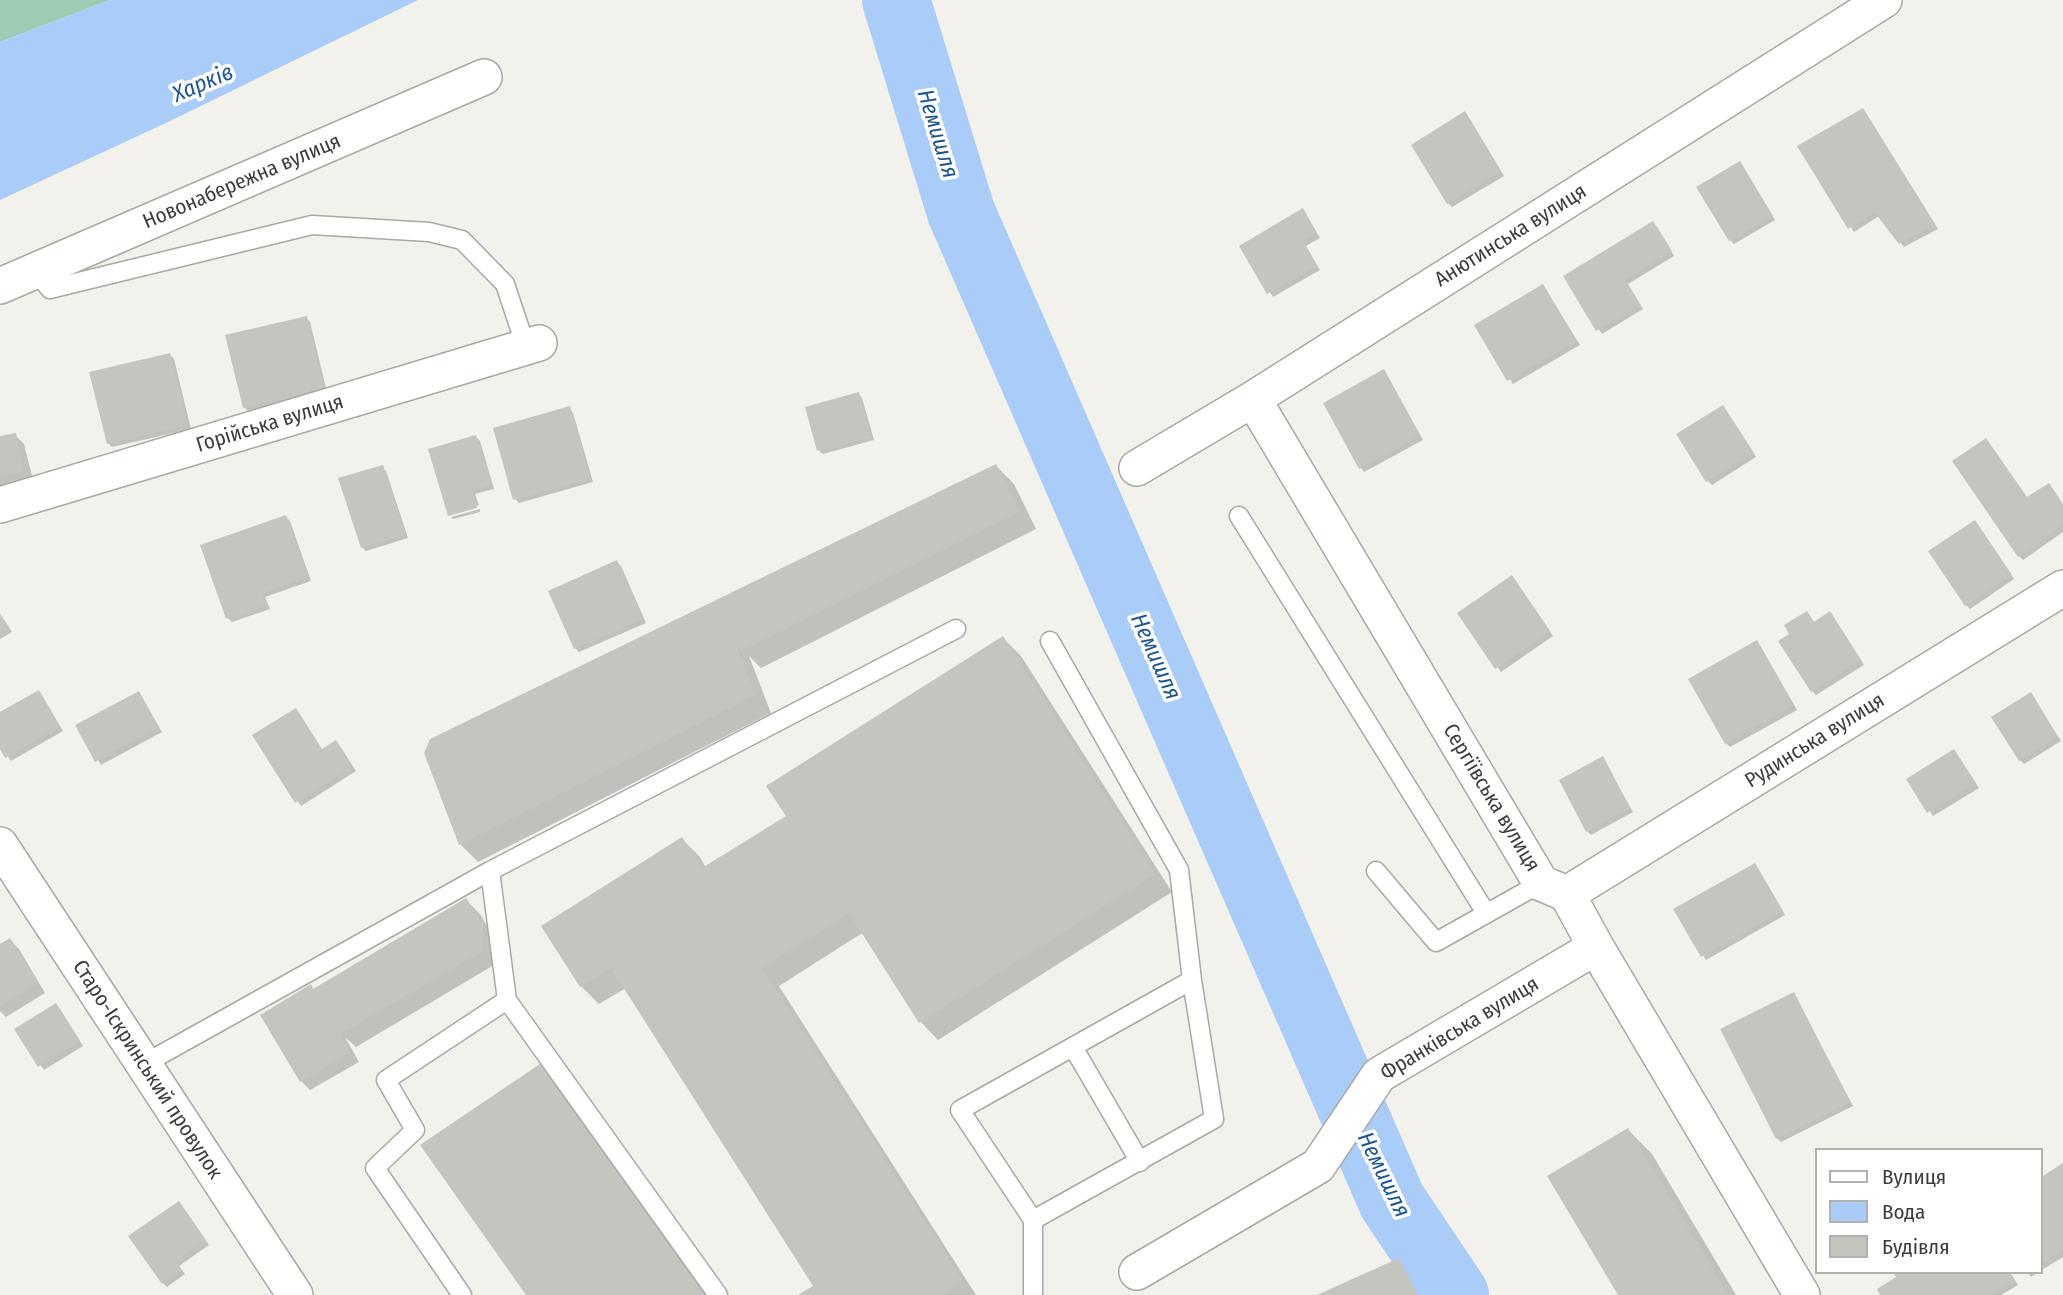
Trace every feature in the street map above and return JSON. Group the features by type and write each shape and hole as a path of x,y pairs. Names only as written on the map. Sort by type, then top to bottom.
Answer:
{"street":[{"name":"Анютинська вулиця","path":"1137,468 1253,399 1884,0"},
{"name":"Новонабережна вулиця","path":"0,286 484,78"},
{"name":"Горійська вулиця","path":"0,505 533,345"},
{"name":"Сергіївська вулиця","path":"1253,399 1554,888 1596,947 1802,1295"},
{"name":"Рудинська вулиця","path":"1554,888 2063,588"},
{"name":"Старо-Іскринський провулок","path":"0,845 295,1295"},
{"name":"Франківська вулиця","path":"1138,1272 1318,1166 1379,1075 1596,947"}],"lane":[{"path":"35,271 50,289 312,225 429,232 462,240 505,284 533,345"},
{"path":"1239,516 1486,913"},
{"path":"144,1064 490,871 956,629"},
{"path":"1033,1220 1214,1119 1192,981 1179,870 1049,641"},
{"path":"490,871 507,1000 718,1295"},
{"path":"1376,871 1436,942 1486,913 1554,888"},
{"path":"1033,1295 1033,1220 960,1110 1192,981"},
{"path":"461,1295 375,1168 415,1130 386,1080 507,1000"},
{"path":"1073,1047 1140,1162"}],"green space":[{"path":"0,0 110,0 0,42"}],"water":[{"name":"Харків","path":"110,0 418,0 170,121 0,200 0,42"}],"building":[{"path":"1863,108 1935,224 1899,244 1875,213 1848,229 1797,146"},
{"path":"1465,111 1501,171 1447,204 1411,145"},
{"path":"1740,161 1773,216 1729,241 1696,187"},
{"path":"1303,208 1317,233 1303,241 1317,266 1267,294 1239,246"},
{"path":"1653,221 1672,251 1625,280 1640,305 1596,331 1563,276"},
{"path":"1543,284 1577,341 1507,381 1474,325"},
{"path":"307,316 324,389 243,408 225,335"},
{"path":"170,353 188,425 107,444 89,372"},
{"path":"1384,369 1420,435 1359,469 1323,403"},
{"path":"859,392 871,437 817,451 805,407"},
{"path":"1723,405 1754,453 1706,482 1676,434"},
{"path":"570,406 590,478 513,500 493,428"},
{"path":"16,433 24,471 0,477 0,436"},
{"path":"476,435 491,484 472,490 477,508 448,516 428,449"},
{"path":"1986,438 2027,497 2049,483 2063,504 2063,525 2018,557 1952,461"},
{"path":"996,464 1020,511 741,651 734,641 755,695 459,845 424,753 430,739"},
{"path":"383,465 405,534 361,548 338,478"},
{"path":"286,515 308,577 262,593 267,605 226,619 200,545"},
{"path":"1975,520 2012,575 1965,606 1928,551"},
{"path":"617,560 643,619 574,649 548,591"},
{"path":"1512,575 1550,631 1495,669 1457,613"},
{"path":"1807,611 1814,622 1830,611 1861,660 1811,692 1778,641 1789,634 1784,625"},
{"path":"0,614 9,627 0,633"},
{"path":"1003,636 1155,874 919,1023 849,913 762,968 963,1281 941,1295 798,1295 813,1286 611,968 580,987 541,926 682,837 702,868 786,816 766,786"},
{"path":"1757,640 1794,705 1725,744 1688,679"},
{"path":"39,690 60,726 5,758 0,749 0,712"},
{"path":"139,691 159,727 95,762 75,725"},
{"path":"2031,692 2058,737 2019,761 1991,717"},
{"path":"296,708 322,749 336,740 353,767 295,803 252,735"},
{"path":"1954,749 1976,783 1927,813 1906,779"},
{"path":"1603,756 1630,808 1586,832 1559,780"},
{"path":"1755,863 1783,911 1701,957 1673,909"},
{"path":"466,898 483,926 481,952 340,1034 351,1052 300,1082 260,1015 311,984 313,989"},
{"path":"10,938 38,983 0,1006 0,944"},
{"path":"1794,992 1850,1102 1776,1139 1720,1029"},
{"path":"56,1003 80,1041 38,1067 14,1029"},
{"path":"540,1064 706,1295 526,1295 420,1145"},
{"path":"1628,1128 1728,1295 1618,1295 1547,1176"},
{"path":"2063,1163 2063,1250 2042,1264 2042,1177"},
{"path":"179,1201 206,1240 176,1261 182,1270 162,1284 128,1236"},
{"path":"1399,1258 1418,1295 1317,1295"},
{"path":"1894,1274 2011,1274 2015,1281 1990,1295 1880,1295 1877,1289 1896,1277"}],"waterway":[{"name":"Немишля","path":"896,0 961,212 1392,1201 1455,1295"}]}
